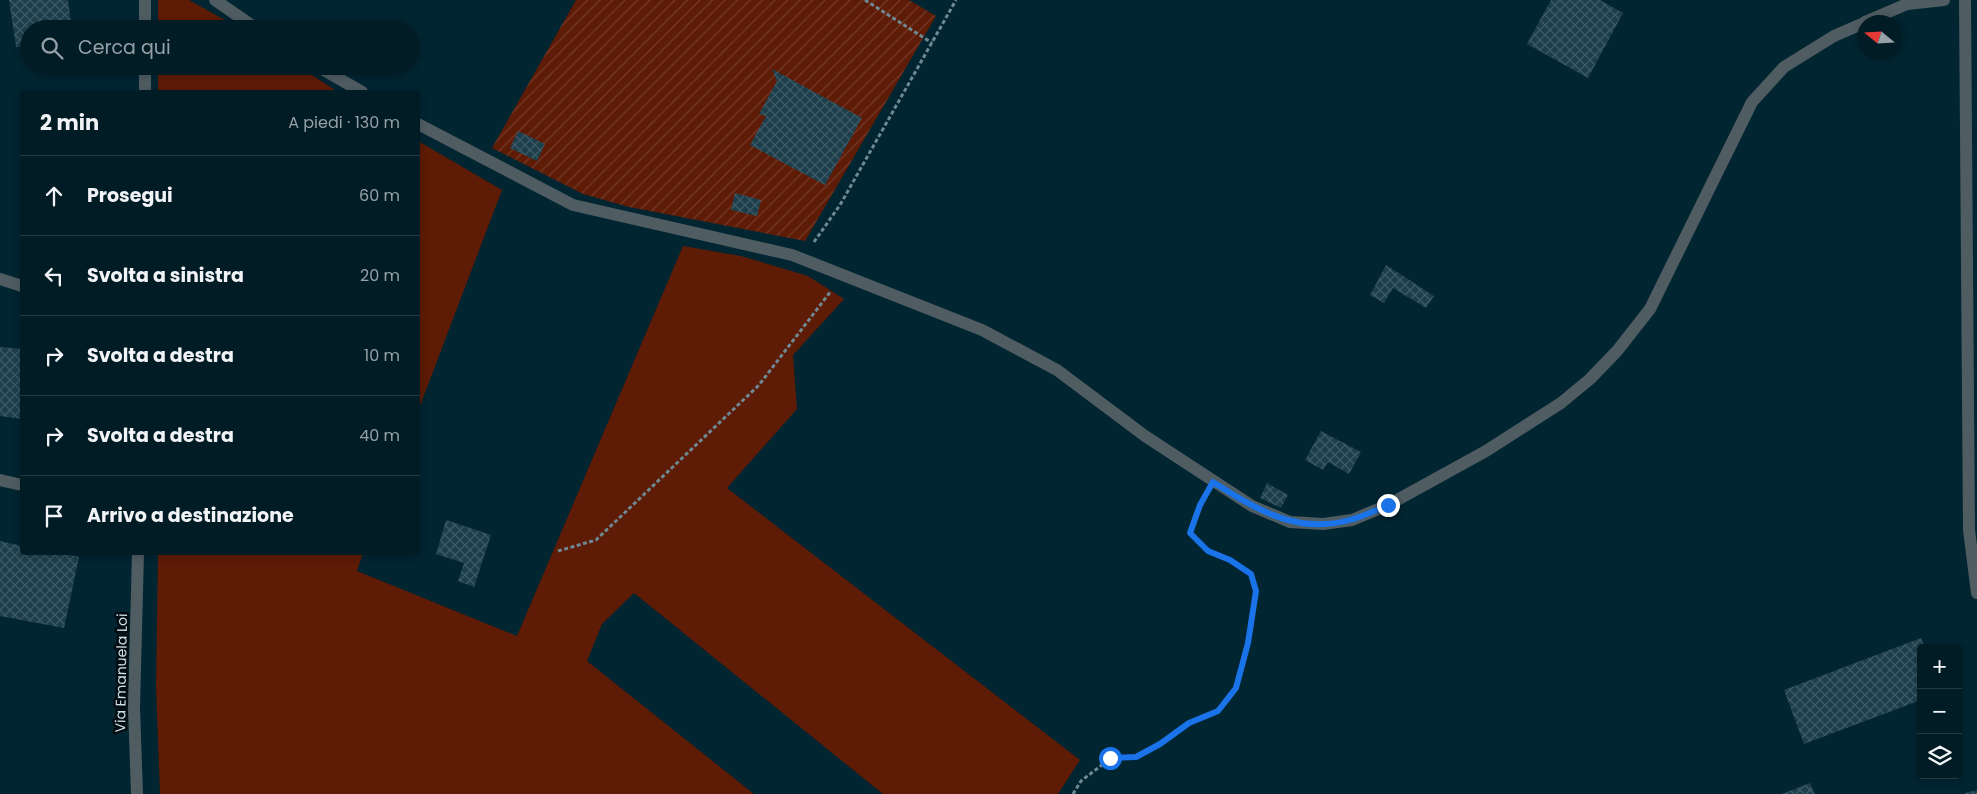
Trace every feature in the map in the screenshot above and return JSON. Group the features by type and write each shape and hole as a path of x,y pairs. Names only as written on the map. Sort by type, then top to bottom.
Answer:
{"street":[{"path":"145,20 146,0"},
{"path":"215,0 244,20"},
{"path":"1883,15 1907,4 1944,0"},
{"path":"1965,0 1969,530 1977,593"},
{"path":"420,125 573,205 756,246 802,259 982,330 1021,349 1057,370 1145,436 1252,506 1290,522 1323,524 1352,520 1388,505 1486,451 1560,403 1603,365 1650,309 1752,102 1784,67 1834,36 1857,26"},
{"path":"145,75 145,90"},
{"path":"333,75 359,90"},
{"path":"0,279 20,285"},
{"path":"0,480 20,485"},
{"name":"Via Emanuela Loi","path":"137,794 134,707 138,555"}],"path":[{"path":"865,0 932,43"},
{"path":"802,259 840,205 956,0"},
{"path":"558,551 596,540 759,385 843,275"},
{"path":"1073,794 1081,781 1110,758 1136,757 1160,744 1189,723 1218,711 1236,688 1248,643 1256,591 1251,574 1230,560 1208,551 1190,533 1200,505 1213,482"}],"shaded area":[{"path":"158,0 189,0 225,20 158,20"},
{"path":"576,0 909,0 936,16 805,241 629,207 583,194 492,148"},
{"path":"158,75 312,75 335,90 158,90"},
{"path":"420,142 502,190 420,406"},
{"path":"683,246 741,256 808,276 844,299 793,355 797,409 727,488 1080,760 1058,794 883,794 634,593 602,624 587,661 754,794 160,794 156,687 158,555 362,555 357,571 517,636"}],"building":[{"path":"9,0 68,0 71,20 20,20 20,46 16,47"},
{"path":"1551,0 1600,0 1623,13 1588,78 1527,44"},
{"path":"772,69 862,118 825,185 750,145 766,116 759,114 777,81"},
{"path":"518,131 545,144 537,161 510,148"},
{"path":"735,193 761,200 757,216 731,210"},
{"path":"1386,265 1434,296 1426,308 1393,288 1384,303 1370,295"},
{"path":"0,347 20,349 20,419 0,416"},
{"path":"1321,431 1361,452 1349,474 1328,462 1323,470 1305,460"},
{"path":"1267,483 1288,495 1281,508 1260,498"},
{"path":"446,520 491,535 474,587 458,581 464,563 436,554"},
{"path":"0,541 20,546 20,555 70,555 79,557 64,628 0,616"},
{"path":"1921,638 1923,644 1917,644 1917,702 1804,744 1784,690"},
{"path":"1810,783 1815,794 1782,794"},
{"path":"1977,790 1977,794 1965,794 1965,793"}],"route":[{"path":"1110,758 1136,757 1160,744 1189,723 1218,711 1236,688 1248,643 1256,591 1251,574 1230,560 1208,551 1190,533 1200,505 1213,482 1252,506 1290,522 1323,524 1352,520 1388,505"}]}
